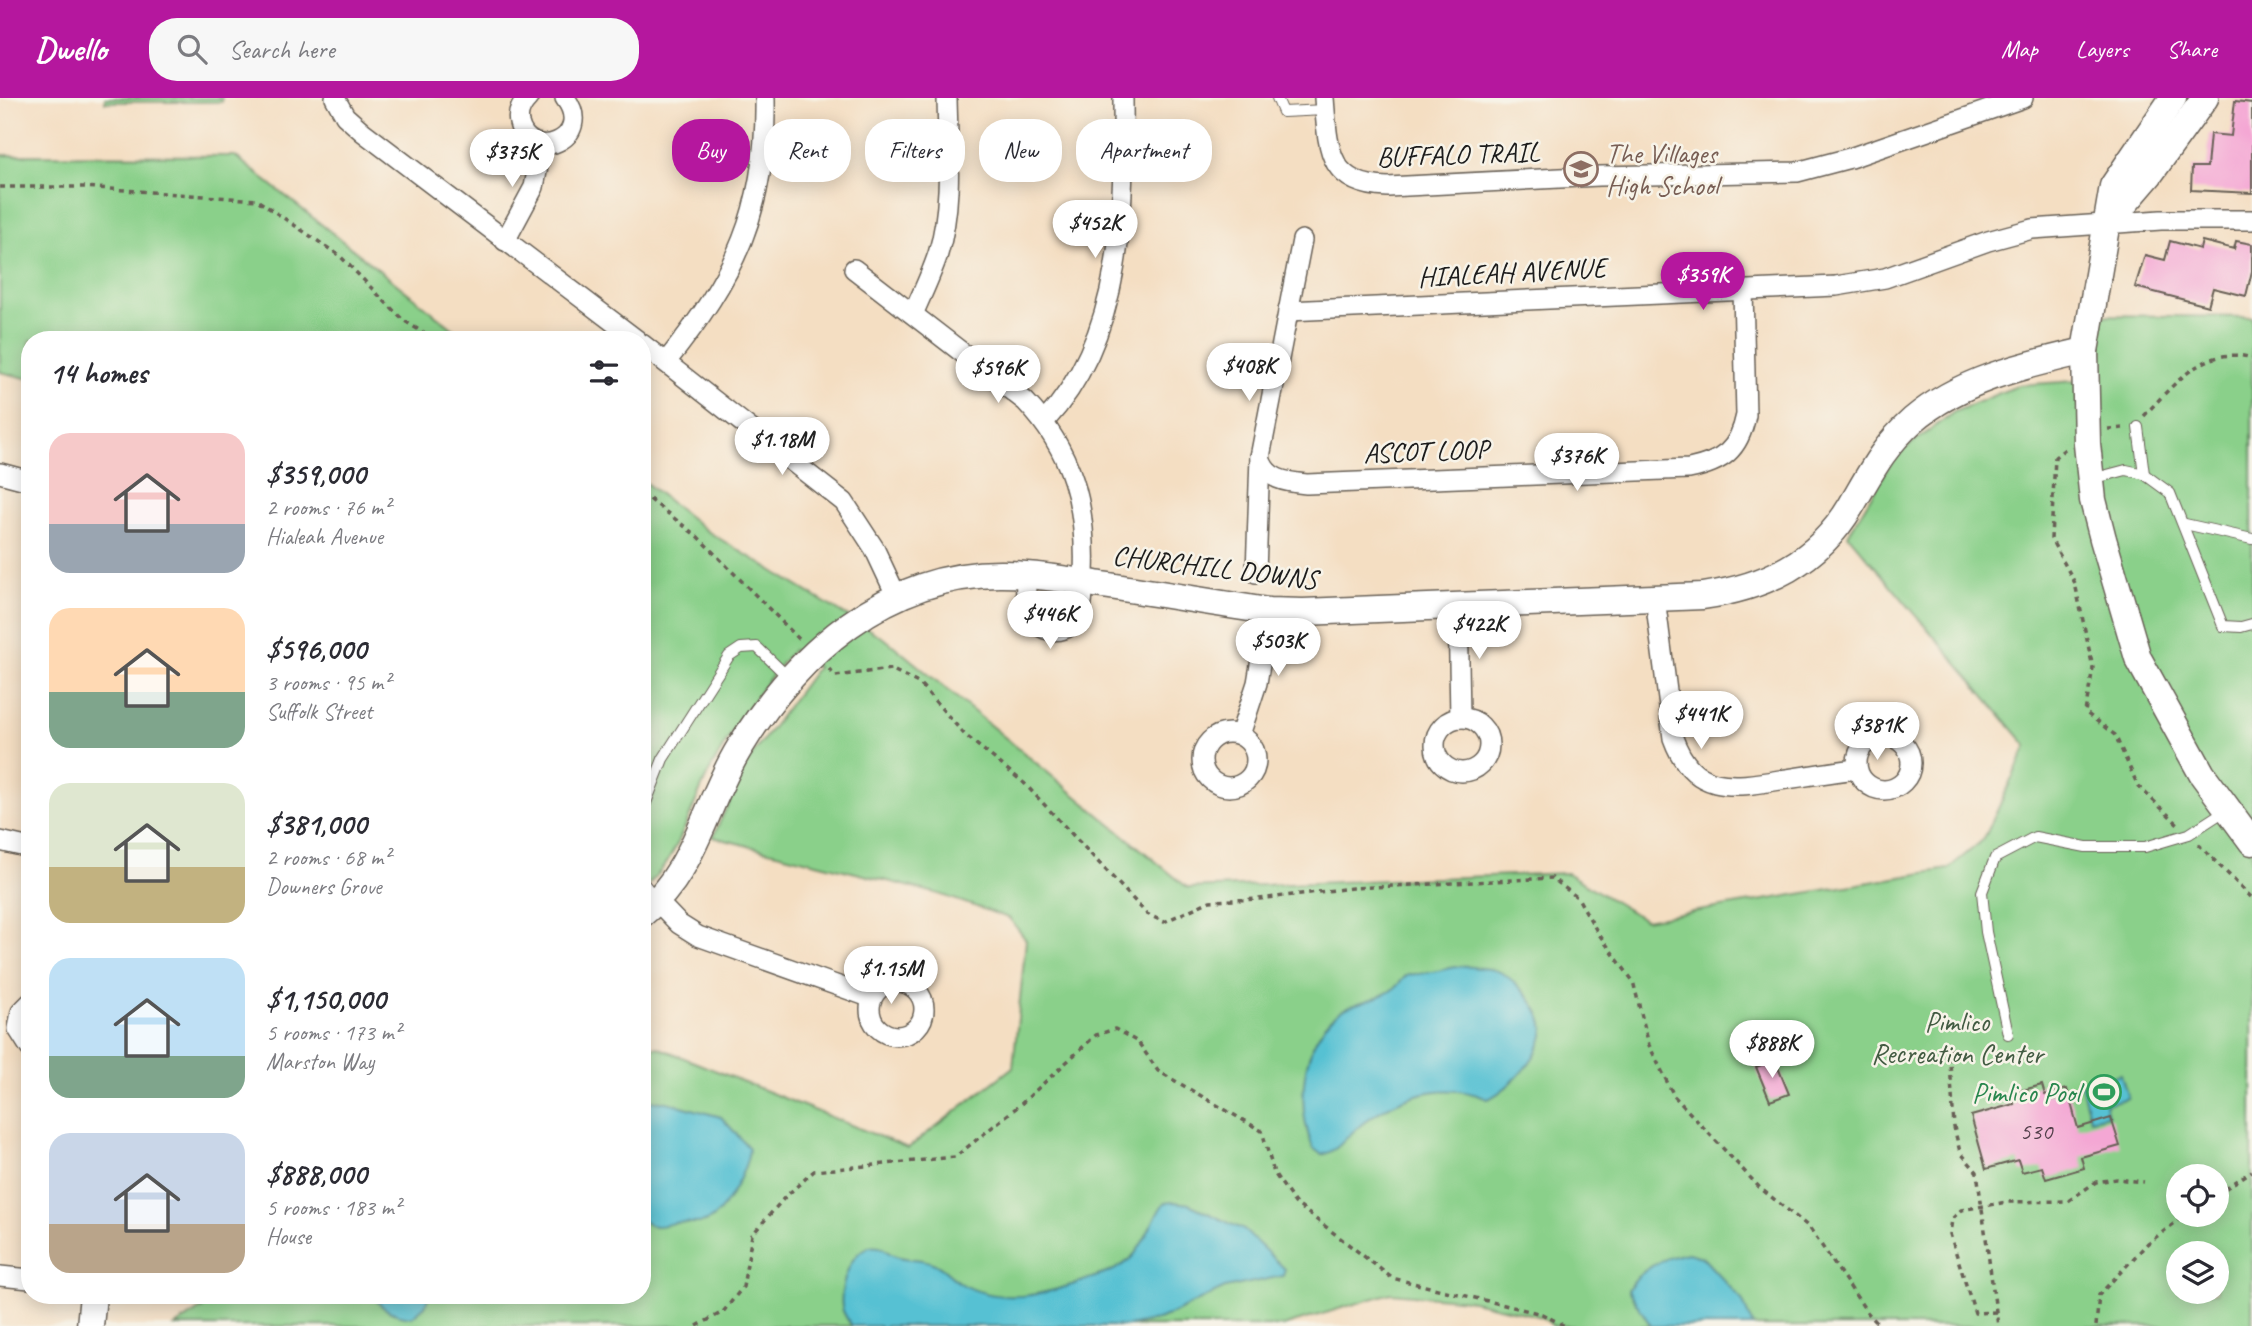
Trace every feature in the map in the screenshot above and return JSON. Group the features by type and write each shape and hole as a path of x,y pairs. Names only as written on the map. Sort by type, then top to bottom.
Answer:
{"street":[{"path":"335,98 345,116 363,132 624,331"},
{"path":"528,98 520,110 521,128 526,136 542,145 559,142 570,130 573,113 565,98"},
{"path":"666,362 707,310 746,233 763,163 765,98"},
{"path":"913,314 939,252 944,225 947,98"},
{"path":"1045,421 1059,406 1087,354 1112,281 1122,217 1123,98"},
{"name":"BUFFALO TRAIL","path":"1325,104 1331,155 1339,170 1354,183 1388,187 1600,176 1797,172 1850,158 2023,98"},
{"path":"2204,98 2175,110 2113,186 2085,351 2087,431 2091,479 2116,593 2138,658 2202,774 2252,842"},
{"path":"505,240 534,187 542,145"},
{"name":"HIALEAH AVENUE","path":"1288,311 1836,286 1885,278 1988,240 2032,229 2108,223 2252,220"},
{"path":"1256,573 1260,457 1302,240"},
{"path":"854,269 989,371 1045,421 1060,446 1078,495 1085,550 1084,582"},
{"name":"ASCOT LOOP","path":"1260,457 1262,467 1274,477 1307,484 1689,469 1709,465 1734,450 1746,415 1743,290"},
{"path":"651,351 844,502 874,548 897,597"},
{"name":"CHURCHILL DOWNS","path":"651,895 692,855 722,778 741,745 789,678 814,653 862,615 897,597 939,582 969,576 1026,575 1269,611 1345,612 1655,598 1738,591 1796,566 1828,538 1885,448 1914,419 1942,399 1996,374 2085,351"},
{"path":"0,472 21,478"},
{"name":"CHURCHILL DOWNS","path":"1026,575 1031,617 1039,626 1050,631 1062,630 1073,624 1080,614 1084,582"},
{"path":"1655,598 1673,738 1680,759 1695,775 1716,784 1737,787 1857,769"},
{"path":"1458,605 1460,718"},
{"path":"1240,735 1259,671 1269,611"},
{"path":"0,841 21,846"},
{"path":"651,902 698,936 872,998"},
{"path":"21,1012 18,1029 21,1034"},
{"path":"0,1276 21,1278"},
{"path":"90,1326 92,1304"}],"lane":[{"path":"1277,98 1283,112 1325,104"},
{"path":"2138,427 2144,474"},
{"path":"2091,479 2126,470 2144,474 2170,493 2185,524 2223,626 2241,627 2252,624"},
{"path":"2185,524 2252,539"},
{"path":"651,790 663,759 709,682 729,656 741,648 757,647 789,678"},
{"path":"2008,1034 1986,932 1982,892 1995,858 2035,837 2086,847 2146,847 2189,834 2227,809"}],"path":[{"path":"0,187 84,187 257,200 340,256 403,320 421,331"},
{"path":"2252,358 2226,354 2207,360 2182,376 2138,427 2087,431 2055,457 2051,539 2075,583 2093,668 2085,712 2115,735 2138,786 2252,898"},
{"path":"651,499 698,537 835,676 891,669 920,684 965,735 1024,783 1147,914 1164,922 1210,901 1259,900 1352,888 1552,878 1577,898 1598,933 1633,981 1649,1045 1674,1096 1760,1188 1809,1227 1867,1312 1880,1326"},
{"path":"697,1326 723,1312 744,1287 752,1235 785,1197 814,1171 956,1157 1021,1104 1096,1035 1115,1029 1138,1042 1158,1071 1262,1132 1273,1173 1295,1203 1392,1278 1542,1314 1565,1326"},
{"path":"1949,1046 1954,1127 1960,1152 1977,1172 1998,1326"},
{"path":"2229,1186 2252,1171"},
{"path":"1996,1312 1975,1313 1951,1234 1952,1219 1961,1210 1981,1205 2068,1201 2096,1182 2117,1179 2144,1182"},
{"path":"2096,1326 2099,1294 2148,1243 2170,1227"}],"green space":[{"path":"105,98 222,98 222,102 105,102"},
{"path":"0,155 235,156 456,331 21,331 21,377 0,372"},
{"name":"Pimlico Recreation Center","path":"2095,315 2252,317 2252,1326 1553,1326 1542,1317 1468,1300 1391,1293 1283,1326 175,1326 208,1304 651,1304 651,1047 657,1047 908,1148 1013,1067 1026,940 1009,918 939,894 713,837 747,762 817,667 793,650 728,739 702,786 666,864 651,882 651,487 707,531 888,641 1188,888 1567,873 1645,920 1948,869 1984,839 2027,746 1848,535 1895,456 1954,412 2019,385 2091,380"}],"water":[{"path":"1465,966 1502,973 1521,988 1537,1010 1543,1024 1543,1034 1534,1057 1526,1068 1507,1087 1488,1099 1453,1091 1418,1094 1370,1118 1328,1153 1322,1155 1313,1148 1304,1113 1303,1095 1309,1058 1325,1026 1344,1009 1387,993 1408,974"},
{"name":"Pimlico Pool","path":"2121,1074 2128,1098 2105,1104 2108,1115 2090,1119 2081,1085"},
{"path":"651,1101 667,1102 721,1117 749,1148 745,1167 734,1190 713,1218 705,1222 651,1225"},
{"path":"1164,1203 1189,1204 1244,1230 1285,1269 1283,1276 1225,1288 1161,1319 1129,1326 852,1326 843,1310 843,1288 849,1268 861,1251 869,1247 883,1248 897,1257 935,1264 960,1283 976,1290 992,1295 1025,1296 1073,1284 1121,1266 1141,1246"},
{"path":"1688,1253 1702,1257 1742,1300 1753,1326 1651,1326 1628,1290 1638,1276 1653,1265"},
{"path":"426,1304 412,1317 400,1315 380,1305"}],"building":[{"path":"2235,101 2252,103 2252,193 2191,190 2192,167 2207,167 2210,134 2231,136"},
{"path":"2170,241 2200,249 2202,241 2234,249 2236,241 2252,244 2252,271 2246,296 2213,288 2208,306 2135,287 2145,255 2165,260"},
{"path":"1775,1060 1789,1094 1770,1101 1756,1067"},
{"path":"2042,1085 2045,1095 2067,1089 2078,1128 2111,1118 2120,1146 2081,1157 2084,1168 2046,1179 2042,1167 2022,1172 2018,1160 1986,1169 1971,1116 2014,1104 2011,1093"}],"place":[{"name":"The Villages High School","path":"1581,169"},
{"name":"Pimlico Pool","path":"2104,1092"}]}
